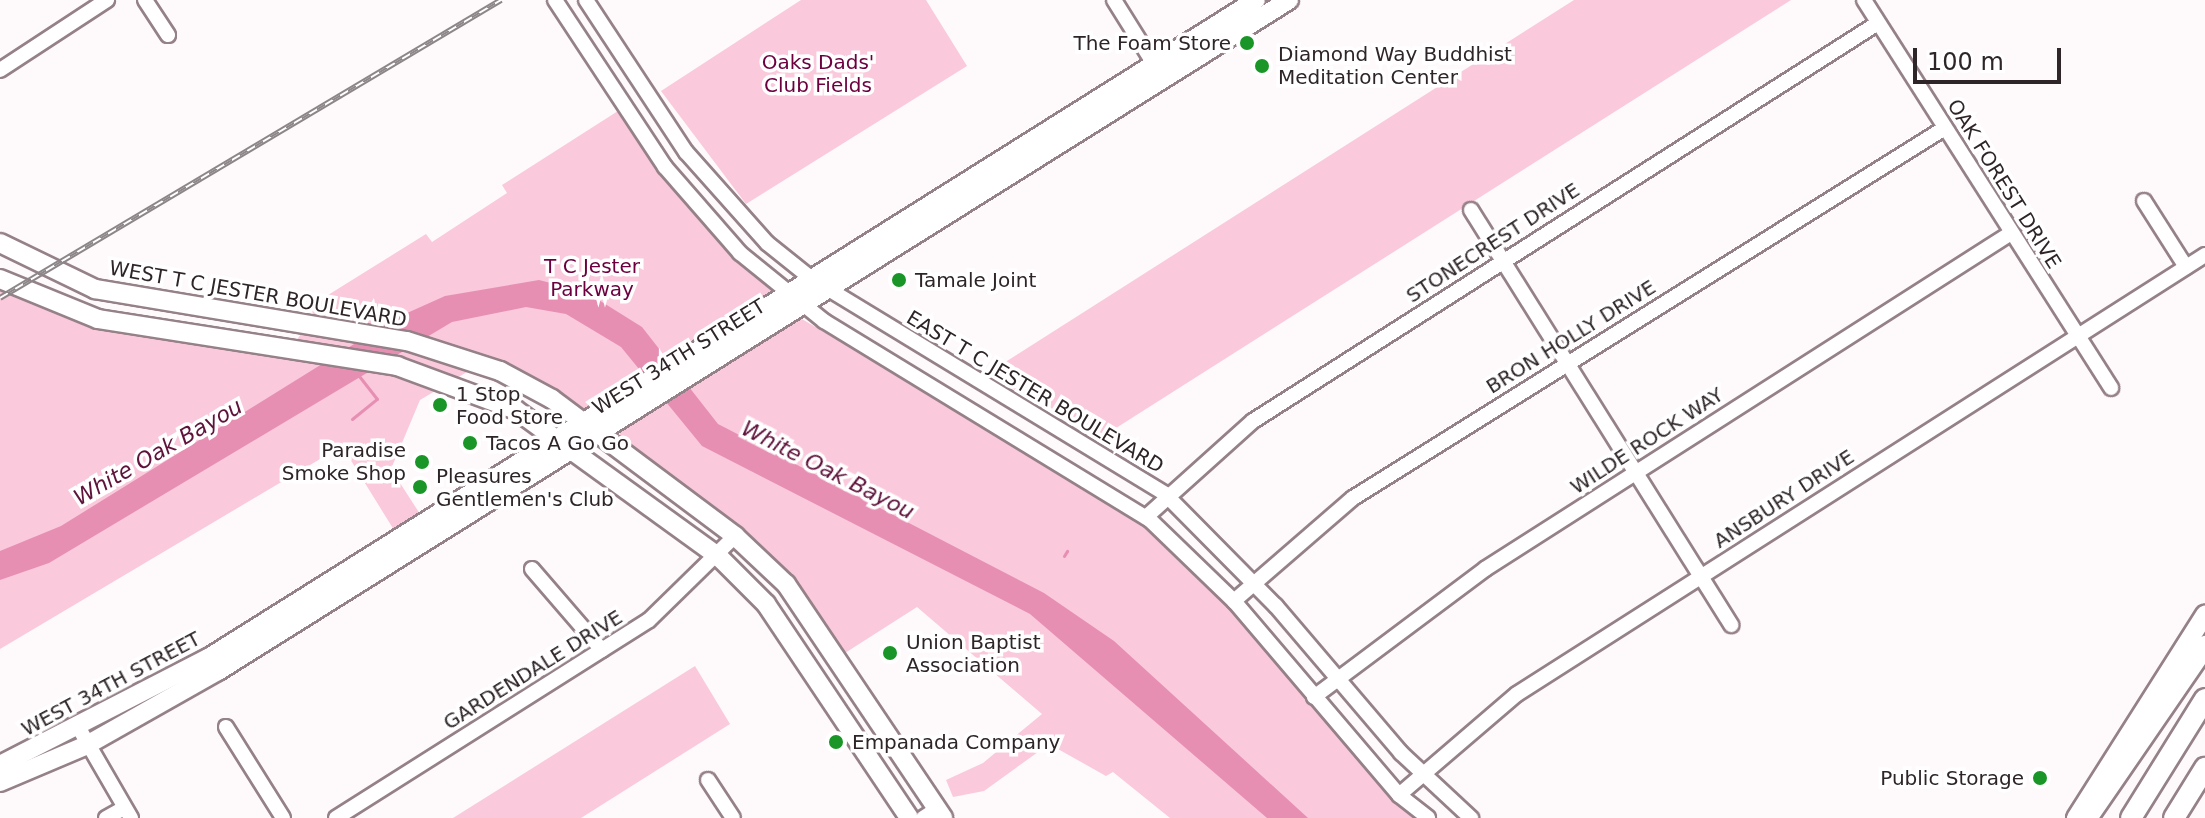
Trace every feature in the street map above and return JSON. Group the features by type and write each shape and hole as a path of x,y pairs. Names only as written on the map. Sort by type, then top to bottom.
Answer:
{"highway":[{"path":"2087,818 2205,646"},
{"path":"2131,818 2205,699"},
{"path":"2174,818 2205,768"}],"main road":[{"name":"WEST 34TH STREET","path":"1159,71 1256,0"},
{"name":"WEST 34TH STREET","path":"0,782 84,737 568,444 1159,71 1277,3"},
{"name":"WEST T C JESTER BOULEVARD","path":"0,243 95,289 163,303 341,329 435,349 500,371 595,426 735,536 824,632 934,815"},
{"path":"0,279 98,319 397,366 450,381 568,444 718,556 797,641 909,818"},
{"path":"157,330 163,303"},
{"path":"450,381 459,357"},
{"path":"2076,818 2205,615"},
{"name":"WEST 34TH STREET","path":"0,765 84,737"}],"street":[{"path":"0,70 107,0"},
{"path":"145,0 168,35"},
{"path":"555,0 665,167 717,229 795,300 1146,517 1234,601 1399,795 1428,818"},
{"path":"1114,0 1159,71"},
{"name":"OAK FOREST DRIVE","path":"1864,0 2111,388"},
{"path":"569,21 588,4"},
{"name":"EAST T C JESTER BOULEVARD","path":"588,4 686,152 767,243 820,283 1165,494 1254,583 1336,680 1421,772 1471,818"},
{"name":"STONECREST DRIVE","path":"1146,517 1165,494 1253,421 1878,23"},
{"name":"BRON HOLLY DRIVE","path":"1234,601 1353,498 1945,128"},
{"path":"665,167 686,152"},
{"path":"2144,201 2186,267"},
{"path":"1471,210 1731,625"},
{"name":"WILDE ROCK WAY","path":"1314,697 1485,569 2011,233"},
{"name":"ANSBURY DRIVE","path":"1399,795 1481,718 2075,335 2205,255"},
{"path":"978,412 994,389"},
{"name":"GARDENDALE DRIVE","path":"336,818 602,650 680,596 735,536"},
{"path":"532,569 602,650"},
{"path":"226,727 283,818"},
{"path":"84,737 127,813 106,818"},
{"path":"708,780 733,818"}],"green space":[{"name":"Oaks Dads' Club Fields","path":"801,0 926,0 967,66 746,204 661,91"},
{"path":"1574,0 1791,0 1105,435 985,375"},
{"name":"T C Jester Parkway","path":"618,111 691,209 795,315 1132,512 1188,560 1423,818 1170,818 1113,772 1106,776 1049,744 984,791 953,797 946,780 983,763 1042,714 917,607 845,653 808,601 620,439 620,428 487,360 420,400 391,469 420,514 394,530 342,446 0,649 0,285 63,314 284,357 313,318 312,305 426,234 432,242 507,193 502,185"},
{"path":"695,666 730,724 581,818 453,818"}],"shaded area":[{"path":"539,280 586,292 642,327 718,424 1044,593 1114,641 1308,818 1267,818 1030,614 702,446 621,347 566,314 526,307 452,322 49,563 0,580 0,551 61,526 396,318 445,296"}],"waterway":[{"path":"352,419 377,399 357,373"},
{"path":"1064,556 1067,551"}],"railway":[{"path":"0,298 501,0"}],"place":[{"name":"The Foam Store","path":"1247,43"},
{"name":"Diamond Way Buddhist Meditation Center","path":"1262,66"},
{"name":"Tamale Joint","path":"899,280"},
{"name":"1 Stop Food Store","path":"440,405"},
{"name":"Tacos A Go Go","path":"470,443"},
{"name":"Paradise Smoke Shop","path":"422,462"},
{"name":"Pleasures Gentlemen's Club","path":"420,487"},
{"name":"Union Baptist Association","path":"890,653"},
{"name":"Empanada Company","path":"836,742"},
{"name":"Public Storage","path":"2040,778"}],"water label":[{"name":"White Oak Bayou","path":"158,452"},
{"name":"White Oak Bayou","path":"828,470"}]}
